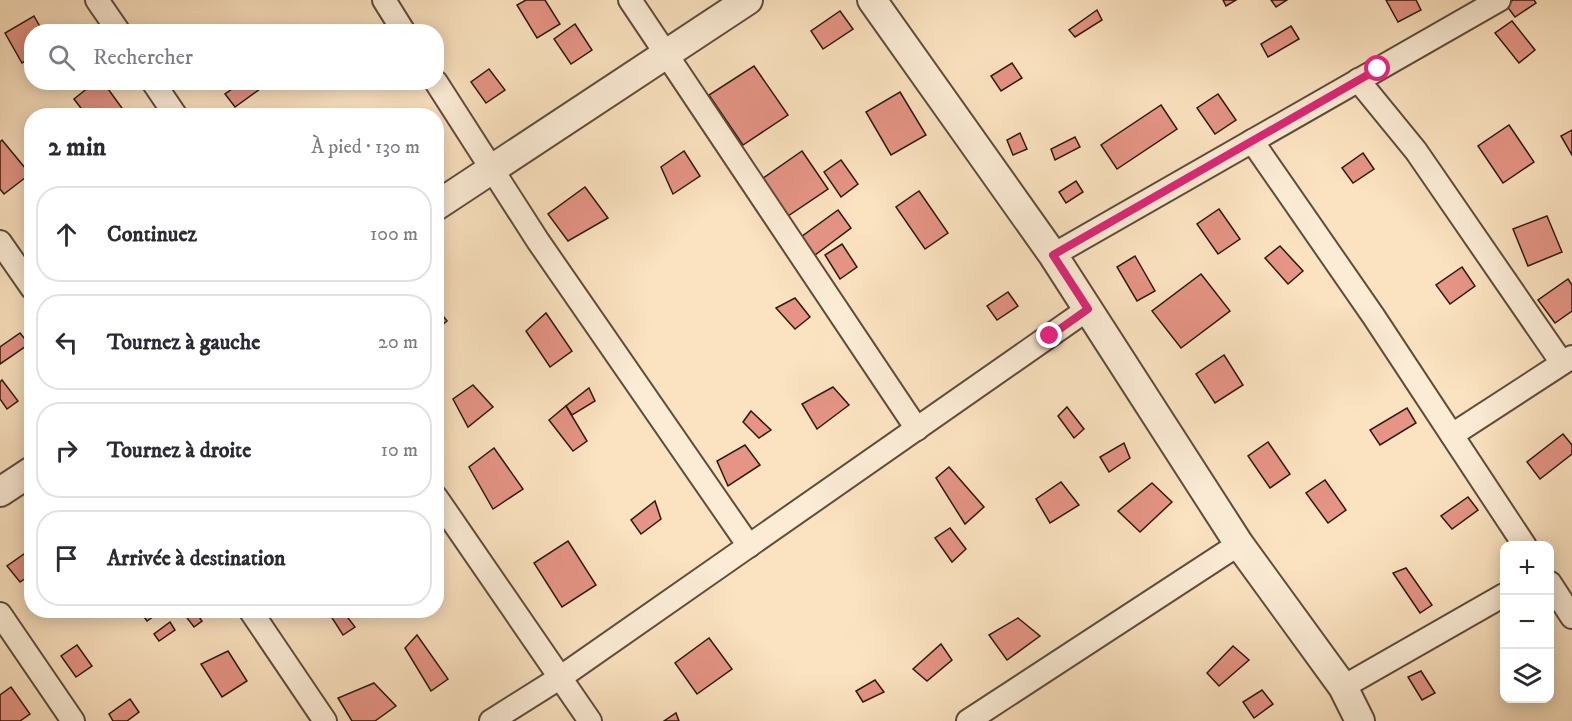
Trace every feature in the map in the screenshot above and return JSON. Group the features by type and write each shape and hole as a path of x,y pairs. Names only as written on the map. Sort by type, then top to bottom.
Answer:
{"street":[{"path":"98,0 114,24"},
{"path":"384,0 399,24"},
{"path":"630,0 916,429"},
{"path":"444,201 748,0"},
{"path":"872,0 1053,255 1239,544 1343,687 1360,721"},
{"path":"1053,255 1499,0"},
{"path":"1358,80 1416,151 1567,360 1452,435"},
{"path":"158,90 171,108"},
{"path":"441,90 538,241 748,546"},
{"path":"1252,141 1374,317 1522,541"},
{"path":"0,242 24,276"},
{"path":"491,721 561,677 1088,309"},
{"path":"0,492 24,476"},
{"path":"444,509 590,721"},
{"path":"968,721 1239,544"},
{"path":"1554,589 1572,617"},
{"path":"1343,687 1500,598"},
{"path":"0,614 73,721"},
{"path":"255,618 325,721"}],"building":[{"path":"526,0 545,0 560,24 537,38 517,5"},
{"path":"1223,0 1236,0 1226,6"},
{"path":"1271,0 1287,0 1276,7"},
{"path":"1386,0 1416,0 1421,10 1398,22"},
{"path":"1513,0 1534,0 1536,3 1515,17 1506,5"},
{"path":"1097,10 1102,20 1075,37 1069,30"},
{"path":"840,11 853,29 823,49 811,31"},
{"path":"34,16 38,24 24,24 24,62 22,63 5,33"},
{"path":"1512,21 1535,50 1519,63 1495,33"},
{"path":"575,24 592,50 571,64 554,39"},
{"path":"1291,26 1299,39 1268,57 1261,44"},
{"path":"1012,63 1022,78 1001,91 991,76"},
{"path":"754,66 788,115 743,145 709,95"},
{"path":"489,69 505,90 486,103 471,82"},
{"path":"85,90 109,90 122,108 81,108 74,99"},
{"path":"231,90 259,90 235,107 225,94"},
{"path":"900,92 926,135 891,155 866,112"},
{"path":"1218,94 1236,120 1215,134 1197,108"},
{"path":"1161,105 1177,129 1117,169 1101,145"},
{"path":"1509,125 1534,162 1503,183 1478,146"},
{"path":"1572,130 1572,155 1561,136"},
{"path":"1020,133 1027,149 1013,155 1007,140"},
{"path":"1075,137 1080,147 1055,160 1051,149"},
{"path":"2,140 24,167 24,179 4,194 0,189 0,142"},
{"path":"684,151 700,176 673,194 661,167"},
{"path":"802,151 828,189 788,216 762,179"},
{"path":"1363,153 1374,169 1353,183 1342,168"},
{"path":"841,160 858,184 841,197 824,172"},
{"path":"1076,181 1083,192 1066,203 1059,192"},
{"path":"585,187 608,218 568,241 548,214"},
{"path":"919,191 948,233 925,249 896,207"},
{"path":"1219,209 1240,239 1218,254 1197,224"},
{"path":"838,210 851,228 815,255 801,237"},
{"path":"1547,216 1562,252 1528,266 1513,229"},
{"path":"842,244 857,267 840,279 825,255"},
{"path":"1280,246 1303,271 1288,284 1265,258"},
{"path":"1135,256 1155,291 1137,301 1117,267"},
{"path":"1462,267 1475,286 1450,304 1436,285"},
{"path":"1201,274 1230,311 1181,348 1152,311"},
{"path":"1568,279 1572,285 1572,311 1555,323 1538,300"},
{"path":"1008,292 1018,306 997,320 987,306"},
{"path":"795,298 810,317 795,329 776,308"},
{"path":"546,313 572,351 550,367 526,331"},
{"path":"20,333 24,338 24,347 0,364 0,347"},
{"path":"1224,355 1243,385 1215,403 1196,374"},
{"path":"2,380 18,401 7,409 0,399"},
{"path":"473,385 493,407 468,427 453,399"},
{"path":"833,387 849,405 817,429 802,404"},
{"path":"589,388 595,401 572,415 566,406"},
{"path":"566,406 587,441 573,451 549,420"},
{"path":"1067,407 1084,429 1074,438 1058,416"},
{"path":"1407,408 1416,423 1380,445 1370,430"},
{"path":"751,411 771,430 759,438 743,422"},
{"path":"1563,434 1572,445 1572,454 1540,479 1527,462"},
{"path":"1268,442 1290,474 1270,488 1248,456"},
{"path":"1124,443 1130,458 1109,472 1100,457"},
{"path":"745,445 760,465 728,486 717,461"},
{"path":"494,448 523,489 493,509 469,467"},
{"path":"949,467 984,507 965,524 936,478"},
{"path":"1325,480 1346,510 1328,523 1306,493"},
{"path":"1061,482 1079,505 1050,523 1036,499"},
{"path":"1152,483 1172,502 1140,532 1118,511"},
{"path":"1468,497 1478,510 1452,529 1441,516"},
{"path":"655,501 661,519 641,534 631,520"},
{"path":"950,528 966,549 952,562 935,538"},
{"path":"568,541 596,585 562,607 534,563"},
{"path":"24,554 24,579 20,582 7,566"},
{"path":"1406,568 1432,605 1420,613 1393,573"},
{"path":"187,618 200,618 202,621 194,627"},
{"path":"332,618 348,618 355,627 343,635"},
{"path":"1018,618 1040,636 1007,660 989,635"},
{"path":"170,622 175,630 159,641 154,634"},
{"path":"417,635 448,679 431,691 405,648"},
{"path":"709,638 732,669 697,694 675,663"},
{"path":"941,644 952,660 927,681 913,669"},
{"path":"77,645 92,666 76,677 61,656"},
{"path":"1233,646 1249,660 1219,686 1207,673"},
{"path":"228,651 247,681 222,697 201,664"},
{"path":"1421,671 1435,693 1422,700 1408,677"},
{"path":"875,680 884,692 863,702 856,691"},
{"path":"374,683 396,706 375,721 352,721 338,698"},
{"path":"11,687 30,714 20,721 0,721 0,695"},
{"path":"1262,690 1273,704 1254,718 1243,702"},
{"path":"130,699 139,712 127,721 113,721 109,714"},
{"path":"676,713 679,721 664,721"}],"route":[{"path":"1050,336 1088,309 1053,255 1378,69"}]}
